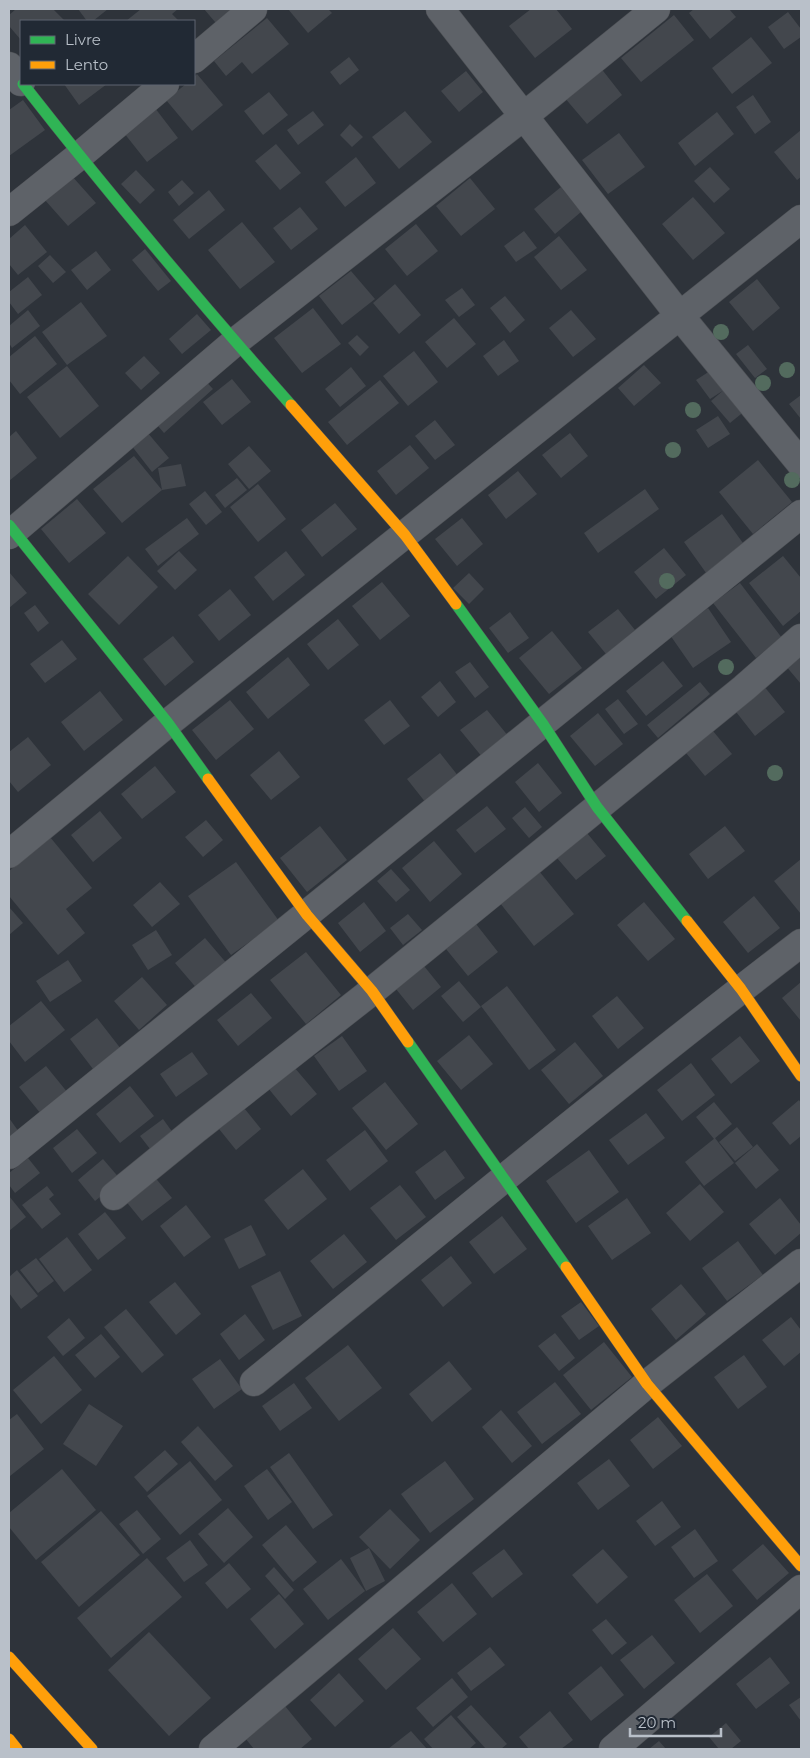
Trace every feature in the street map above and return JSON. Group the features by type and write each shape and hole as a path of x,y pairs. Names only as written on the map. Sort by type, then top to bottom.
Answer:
{"main road":[{"path":"24,85 79,156 235,342 405,535 543,724 597,807 741,989 801,1076"},
{"path":"10,530 168,722 307,915 372,991 505,1178 647,1384 801,1566"},
{"path":"9,1657 92,1749"},
{"path":"9,1739 17,1749"}],"street":[{"path":"195,58 253,9"},
{"path":"440,9 680,316 801,464"},
{"path":"10,530 235,342 524,116 656,9"},
{"path":"9,66 20,80"},
{"path":"9,212 164,85"},
{"path":"9,854 168,722 801,219"},
{"path":"9,1155 801,514"},
{"path":"114,1196 372,991 744,688 801,638"},
{"path":"254,1382 505,1178 801,943"},
{"path":"213,1749 647,1384 801,1263"},
{"path":"613,1749 801,1589"}],"building":[{"path":"16,9 53,9 64,20 20,20 20,39 9,26 9,15"},
{"path":"78,9 108,9 94,20 86,20"},
{"path":"141,9 178,9 172,14 178,20 127,20"},
{"path":"204,9 242,9 221,29"},
{"path":"288,9 328,9 332,13 308,33"},
{"path":"531,9 556,9 572,29 535,58 509,26"},
{"path":"694,9 729,9 736,17 710,39 689,13"},
{"path":"788,12 801,29 801,37 784,49 768,27"},
{"path":"674,15 694,40 641,82 621,58"},
{"path":"267,18 289,44 252,74 242,62 226,76 214,61"},
{"path":"751,37 772,63 732,94 712,68"},
{"path":"349,57 359,70 340,85 330,72"},
{"path":"600,67 622,95 587,124 564,97"},
{"path":"466,71 483,92 459,112 441,91"},
{"path":"197,74 223,105 192,131 166,100 185,85 195,85 195,76"},
{"path":"65,85 106,85 79,105"},
{"path":"269,92 288,115 263,135 244,111"},
{"path":"753,95 771,122 755,134 736,107"},
{"path":"23,100 45,130 9,156 9,110"},
{"path":"155,108 178,138 147,162 124,133"},
{"path":"313,111 324,125 298,145 287,130"},
{"path":"405,111 432,142 399,169 372,137"},
{"path":"717,112 734,134 695,166 678,143"},
{"path":"350,124 363,137 352,147 340,135"},
{"path":"801,130 801,177 797,180 774,152"},
{"path":"619,133 645,167 608,194 582,160"},
{"path":"276,144 301,173 280,190 255,161"},
{"path":"356,157 376,183 345,207 325,182"},
{"path":"710,167 730,189 714,203 694,181"},
{"path":"136,170 155,190 140,204 121,184"},
{"path":"71,175 96,203 68,226 44,199"},
{"path":"470,178 495,209 461,236 436,206"},
{"path":"182,180 194,193 179,206 168,192"},
{"path":"561,187 581,212 555,234 534,209"},
{"path":"209,190 225,210 189,239 173,220"},
{"path":"693,197 725,233 693,260 662,224"},
{"path":"300,207 318,229 291,250 273,228"},
{"path":"242,222 275,262 240,289 208,250"},
{"path":"416,224 438,251 407,276 385,249"},
{"path":"25,225 47,252 18,275 9,264 9,239"},
{"path":"524,231 537,248 516,262 504,246"},
{"path":"559,236 587,270 561,290 534,257"},
{"path":"145,249 171,281 158,291 132,260"},
{"path":"96,251 111,270 87,290 71,270"},
{"path":"50,255 66,272 53,283 38,266"},
{"path":"351,271 375,299 342,325 319,296"},
{"path":"28,277 42,295 18,314 9,302 9,292"},
{"path":"757,279 780,308 753,331 729,302"},
{"path":"395,284 421,315 399,334 373,303"},
{"path":"462,288 475,305 459,317 445,300"},
{"path":"505,296 525,320 510,333 490,308"},
{"path":"81,302 107,336 67,365 42,332"},
{"path":"313,308 341,344 302,373 274,338"},
{"path":"28,310 40,326 12,348 9,343 9,326"},
{"path":"571,310 596,339 573,357 549,328"},
{"path":"197,314 211,330 182,354 169,339"},
{"path":"454,318 476,344 447,368 425,342"},
{"path":"357,335 369,347 360,356 348,343"},
{"path":"35,336 57,364 20,394 9,380 9,357"},
{"path":"504,340 519,361 498,376 483,356"},
{"path":"748,345 767,369 755,378 736,354"},
{"path":"414,351 438,382 408,406 383,376"},
{"path":"144,356 160,373 141,390 125,373"},
{"path":"644,365 661,383 634,406 618,388"},
{"path":"67,366 99,406 60,438 27,397"},
{"path":"351,367 366,386 340,407 325,389"},
{"path":"710,371 724,390 710,399 696,380"},
{"path":"201,376 213,389 164,433 152,419"},
{"path":"232,379 251,402 222,425 203,402"},
{"path":"380,380 399,403 347,445 328,422"},
{"path":"726,388 746,410 730,423 711,401"},
{"path":"801,395 801,419 789,404"},
{"path":"718,416 730,434 708,448 696,430"},
{"path":"435,420 455,445 435,460 415,436"},
{"path":"16,431 37,458 9,481 9,437"},
{"path":"147,432 169,458 152,472 131,445"},
{"path":"570,433 588,456 561,478 542,455"},
{"path":"410,445 429,468 396,495 377,471"},
{"path":"249,446 271,471 249,489 228,464"},
{"path":"134,456 162,490 122,523 93,489"},
{"path":"758,460 792,502 753,534 719,492"},
{"path":"181,464 186,486 162,490 158,468"},
{"path":"518,471 537,494 506,519 488,495"},
{"path":"237,478 247,490 225,508 215,495"},
{"path":"258,484 286,519 258,542 230,507"},
{"path":"645,489 659,509 598,553 584,533"},
{"path":"205,491 222,512 206,525 189,504"},
{"path":"77,499 106,533 69,563 41,529"},
{"path":"335,503 357,529 322,557 301,530"},
{"path":"722,514 748,550 709,577 684,542"},
{"path":"187,518 199,534 158,566 145,549"},
{"path":"462,518 483,544 457,566 435,539"},
{"path":"664,548 686,575 656,599 634,572"},
{"path":"179,551 197,570 175,590 157,571"},
{"path":"286,551 305,575 273,601 254,577"},
{"path":"128,556 158,587 119,625 88,594"},
{"path":"783,556 801,578 801,611 783,626 749,583"},
{"path":"9,572 27,593 9,608"},
{"path":"469,573 484,589 469,604 453,588"},
{"path":"382,582 410,616 380,640 352,606"},
{"path":"740,583 782,638 756,658 713,603"},
{"path":"230,589 251,615 219,641 198,615"},
{"path":"35,605 49,623 38,632 24,613"},
{"path":"708,608 731,642 693,668 670,635"},
{"path":"618,609 635,630 606,654 588,632"},
{"path":"510,612 529,638 508,653 489,628"},
{"path":"338,619 359,645 328,670 307,644"},
{"path":"552,631 582,668 549,694 519,658"},
{"path":"173,636 194,662 165,686 143,659"},
{"path":"62,640 77,659 45,683 30,664"},
{"path":"801,642 801,684 780,659"},
{"path":"288,657 310,685 268,719 246,692"},
{"path":"663,661 683,686 646,716 626,691"},
{"path":"470,662 489,687 475,698 455,672"},
{"path":"440,681 456,702 438,717 421,697"},
{"path":"700,682 710,694 658,738 647,725"},
{"path":"763,685 785,712 755,736 733,708"},
{"path":"100,691 123,720 84,751 61,722"},
{"path":"618,699 638,724 624,734 605,709"},
{"path":"230,700 254,729 216,760 192,730"},
{"path":"390,700 410,726 384,745 364,720"},
{"path":"487,710 509,737 483,758 460,730"},
{"path":"598,713 623,744 595,766 570,736"},
{"path":"713,731 732,754 705,776 686,753"},
{"path":"28,737 51,765 18,792 9,781 9,752"},
{"path":"279,751 300,777 271,800 250,775"},
{"path":"440,753 459,777 426,803 407,779"},
{"path":"538,763 562,793 539,812 515,782"},
{"path":"155,766 176,792 142,819 121,794"},
{"path":"487,806 506,829 475,853 456,830"},
{"path":"525,807 542,827 529,838 512,818"},
{"path":"100,811 122,838 93,862 71,835"},
{"path":"206,820 223,840 203,857 185,837"},
{"path":"320,826 347,860 307,892 280,858"},
{"path":"725,826 745,851 708,879 689,854"},
{"path":"587,833 606,856 576,880 557,858"},
{"path":"50,837 92,888 66,909 85,933 58,955 9,896 9,871"},
{"path":"434,841 462,874 430,902 402,868"},
{"path":"801,859 801,914 774,881"},
{"path":"236,862 279,921 231,955 188,896"},
{"path":"391,869 410,890 396,902 377,881"},
{"path":"539,871 574,914 534,946 500,903"},
{"path":"160,882 180,904 152,927 133,905"},
{"path":"754,896 780,928 748,953 723,922"},
{"path":"364,902 386,931 360,952 338,923"},
{"path":"644,902 675,939 648,961 617,925"},
{"path":"9,907 23,923 9,935"},
{"path":"408,914 422,930 403,945 390,928"},
{"path":"476,924 498,952 468,976 446,949"},
{"path":"156,930 172,955 148,970 132,945"},
{"path":"205,938 229,966 199,991 175,963"},
{"path":"306,952 341,995 306,1024 270,980"},
{"path":"68,960 82,981 50,1002 36,981"},
{"path":"424,966 441,987 413,1010 396,989"},
{"path":"142,977 167,1005 139,1030 114,1001"},
{"path":"459,981 481,1007 463,1022 441,996"},
{"path":"801,982 801,1021 782,998"},
{"path":"507,986 556,1050 529,1070 481,1006"},
{"path":"251,993 272,1018 238,1046 217,1020"},
{"path":"617,996 644,1028 618,1049 592,1016"},
{"path":"41,1001 65,1030 25,1062 9,1041 9,1026"},
{"path":"97,1018 121,1049 93,1069 70,1039"},
{"path":"469,1035 493,1064 461,1090 437,1061"},
{"path":"342,1036 367,1071 339,1091 314,1056"},
{"path":"740,1036 760,1061 731,1084 711,1059"},
{"path":"575,1042 603,1076 569,1104 541,1070"},
{"path":"192,1052 208,1074 176,1097 160,1074"},
{"path":"691,1063 715,1095 682,1121 657,1090"},
{"path":"46,1066 68,1093 41,1114 19,1087"},
{"path":"294,1067 317,1094 291,1116 268,1088"},
{"path":"385,1082 418,1124 386,1150 352,1108"},
{"path":"130,1086 154,1116 120,1143 96,1114"},
{"path":"799,1100 801,1103 801,1136 790,1145 772,1123"},
{"path":"714,1102 732,1124 714,1139 696,1117"},
{"path":"240,1103 261,1129 236,1150 215,1124"},
{"path":"646,1113 665,1138 628,1165 609,1140"},
{"path":"9,1118 19,1132 9,1139"},
{"path":"163,1119 176,1137 154,1154 140,1136"},
{"path":"737,1127 753,1147 735,1161 719,1142"},
{"path":"77,1129 97,1153 72,1173 53,1148"},
{"path":"365,1130 388,1161 350,1191 326,1160"},
{"path":"715,1138 734,1163 704,1186 685,1162"},
{"path":"757,1144 779,1170 756,1189 735,1163"},
{"path":"445,1150 465,1178 435,1200 415,1172"},
{"path":"589,1150 619,1192 576,1223 546,1181"},
{"path":"28,1158 40,1173 15,1193 9,1185 9,1173"},
{"path":"103,1159 121,1180 95,1201 78,1180"},
{"path":"303,1169 327,1199 288,1230 264,1200"},
{"path":"153,1175 172,1198 142,1221 124,1199"},
{"path":"700,1184 724,1212 690,1241 666,1213"},
{"path":"400,1185 426,1217 396,1240 370,1208"},
{"path":"47,1186 54,1195 49,1199 61,1214 42,1229 22,1205"},
{"path":"9,1196 26,1217 9,1231"},
{"path":"627,1198 651,1233 612,1260 588,1226"},
{"path":"780,1198 801,1225 801,1233 775,1255 749,1224"},
{"path":"186,1205 211,1237 184,1257 160,1226"},
{"path":"105,1212 126,1238 98,1260 78,1234"},
{"path":"502,1216 527,1249 494,1274 469,1242"},
{"path":"251,1225 266,1255 239,1269 224,1239"},
{"path":"344,1234 367,1262 333,1289 310,1261"},
{"path":"67,1237 92,1270 64,1292 39,1259"},
{"path":"738,1241 763,1275 727,1301 702,1268"},
{"path":"451,1256 472,1283 443,1307 421,1280"},
{"path":"36,1258 54,1281 38,1293 20,1270"},
{"path":"17,1270 38,1296 21,1309 9,1293 9,1277"},
{"path":"280,1271 302,1316 273,1330 251,1286"},
{"path":"175,1282 201,1314 176,1335 149,1302"},
{"path":"681,1284 706,1314 676,1340 651,1309"},
{"path":"581,1302 599,1326 579,1340 561,1316"},
{"path":"126,1309 164,1355 142,1373 104,1327"},
{"path":"245,1314 265,1340 239,1360 220,1334"},
{"path":"791,1317 801,1330 801,1352 784,1366 762,1340"},
{"path":"69,1318 85,1338 63,1356 47,1337"},
{"path":"555,1333 575,1358 559,1371 538,1346"},
{"path":"101,1334 120,1357 95,1378 75,1355"},
{"path":"604,1342 632,1377 591,1410 563,1375"},
{"path":"348,1345 382,1388 339,1421 305,1378"},
{"path":"744,1355 767,1387 738,1409 714,1377"},
{"path":"54,1356 82,1390 41,1424 13,1390"},
{"path":"220,1359 242,1389 214,1409 192,1379"},
{"path":"449,1361 472,1389 432,1422 409,1394"},
{"path":"555,1382 581,1414 542,1444 517,1412"},
{"path":"294,1383 312,1408 280,1431 262,1406"},
{"path":"89,1404 123,1426 96,1466 63,1444"},
{"path":"501,1410 532,1446 512,1463 482,1427"},
{"path":"17,1414 44,1449 10,1476 9,1420"},
{"path":"658,1417 682,1446 653,1469 630,1440"},
{"path":"198,1426 233,1466 215,1481 181,1442"},
{"path":"165,1450 178,1464 147,1492 134,1477"},
{"path":"289,1453 333,1515 313,1529 270,1467"},
{"path":"609,1459 630,1486 598,1510 577,1483"},
{"path":"190,1461 222,1500 180,1535 147,1496"},
{"path":"445,1461 474,1499 430,1533 401,1494"},
{"path":"62,1469 96,1510 36,1560 9,1527 9,1513"},
{"path":"267,1469 292,1502 268,1520 244,1486"},
{"path":"662,1501 681,1527 655,1546 636,1521"},
{"path":"228,1508 253,1537 224,1563 198,1534"},
{"path":"390,1509 420,1540 390,1569 359,1537"},
{"path":"137,1510 161,1539 143,1554 119,1524"},
{"path":"101,1511 140,1555 79,1607 41,1562"},
{"path":"286,1525 317,1562 293,1582 262,1545"},
{"path":"695,1529 718,1561 694,1578 671,1547"},
{"path":"190,1540 208,1565 184,1582 166,1558"},
{"path":"763,1544 789,1573 757,1600 732,1570"},
{"path":"369,1548 385,1581 366,1591 350,1558"},
{"path":"504,1549 523,1574 492,1598 472,1573"},
{"path":"603,1549 628,1577 597,1604 572,1575"},
{"path":"147,1558 182,1597 111,1658 77,1618"},
{"path":"341,1559 365,1591 328,1620 303,1589"},
{"path":"229,1563 251,1589 227,1609 205,1583"},
{"path":"274,1567 294,1590 285,1599 265,1576"},
{"path":"707,1574 733,1606 700,1633 674,1600"},
{"path":"452,1583 477,1614 443,1642 417,1612"},
{"path":"279,1594 304,1624 275,1649 250,1619"},
{"path":"606,1619 627,1643 612,1655 592,1630"},
{"path":"393,1628 421,1659 386,1690 358,1659"},
{"path":"149,1632 211,1698 169,1736 108,1670"},
{"path":"652,1635 675,1663 644,1689 620,1660"},
{"path":"490,1647 505,1665 471,1691 457,1673"},
{"path":"770,1657 790,1683 756,1709 736,1684"},
{"path":"601,1666 624,1695 591,1721 568,1693"},
{"path":"339,1673 364,1701 335,1727 310,1700"},
{"path":"452,1678 468,1697 433,1727 416,1708"},
{"path":"801,1697 801,1721 789,1705"},
{"path":"471,1705 507,1744 501,1749 486,1749 457,1717"},
{"path":"285,1706 312,1739 300,1749 254,1749 245,1738"},
{"path":"550,1711 573,1740 561,1749 529,1749 519,1737"},
{"path":"451,1715 476,1743 469,1749 433,1749 424,1739"},
{"path":"726,1723 741,1741 731,1749 719,1749 709,1737"},
{"path":"411,1731 427,1749 388,1749"},
{"path":"659,1741 666,1749 649,1749"}],"traffic: fast":[{"path":"24,85 155,247 291,405"},
{"path":"9,525 168,723 208,779"},
{"path":"456,604 543,724 597,807 687,921"},
{"path":"408,1042 566,1267"}],"traffic: slow":[{"path":"291,405 405,535 456,604"},
{"path":"208,779 307,915 372,991 408,1042"},
{"path":"687,921 741,989 801,1076"},
{"path":"566,1267 647,1384 801,1566"},
{"path":"9,1657 92,1749"},
{"path":"9,1739 17,1749"}]}
